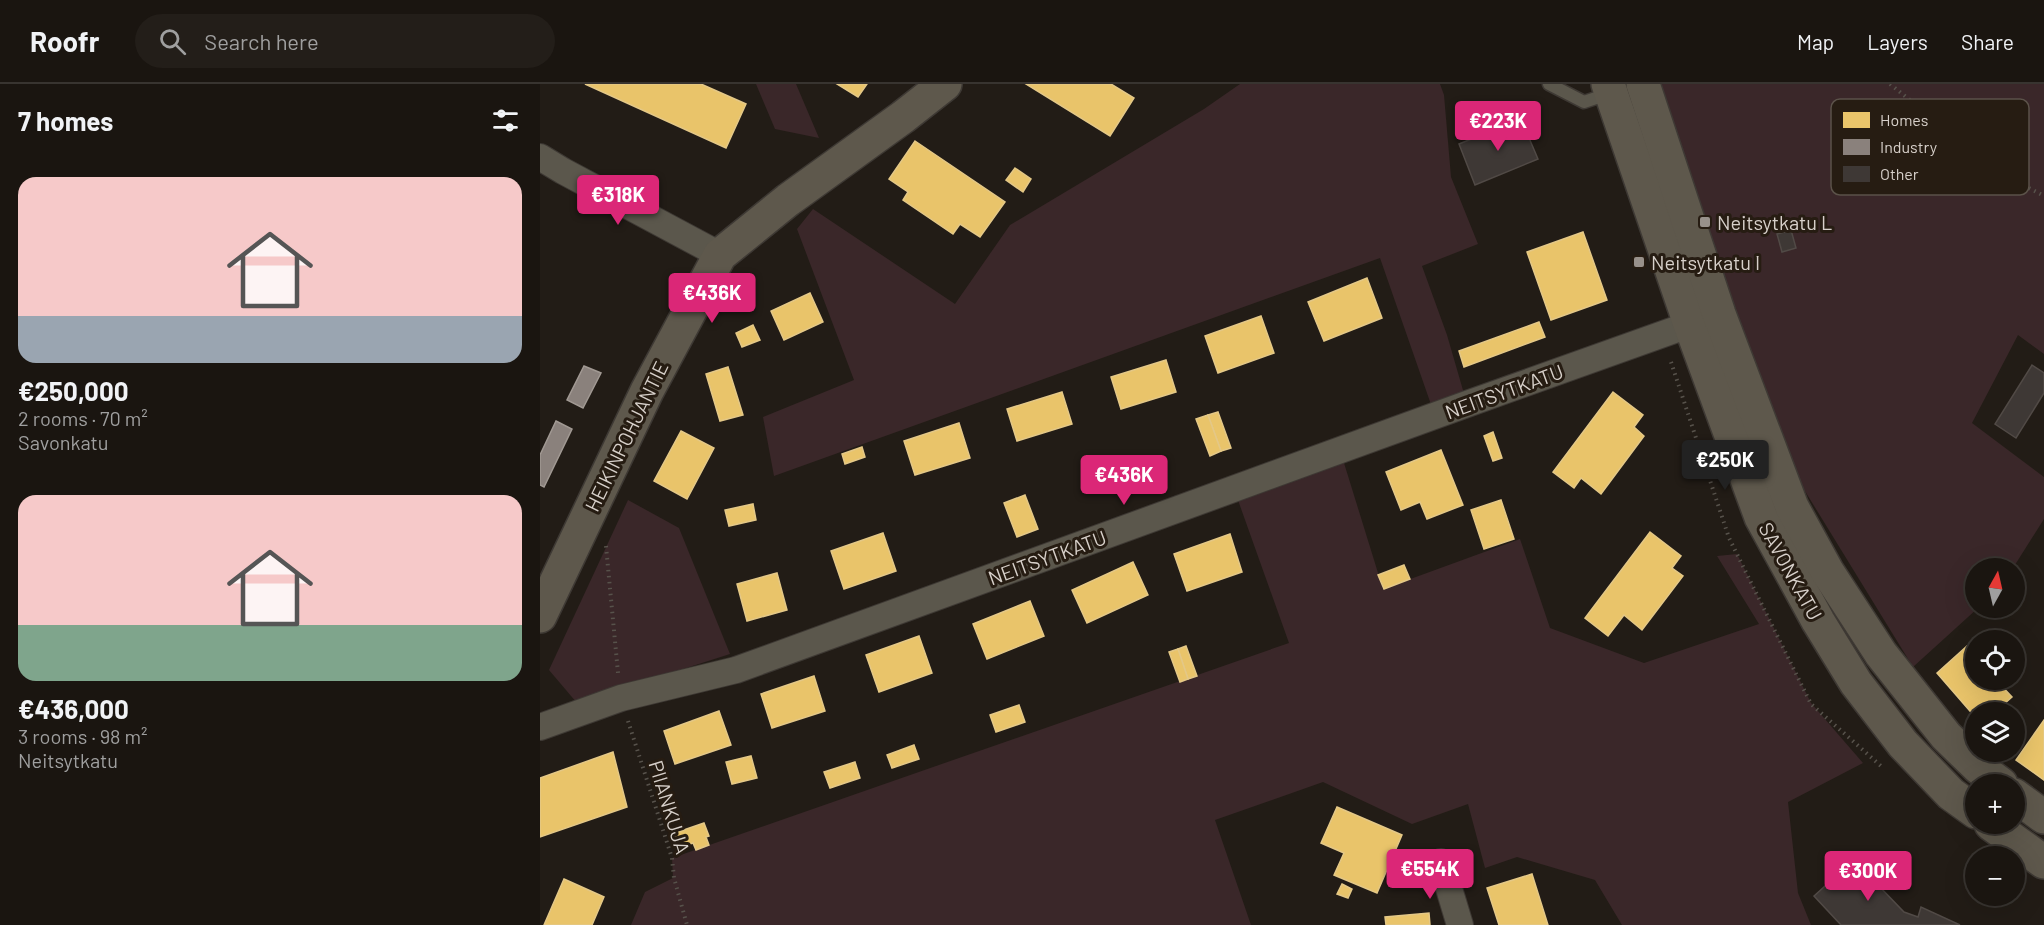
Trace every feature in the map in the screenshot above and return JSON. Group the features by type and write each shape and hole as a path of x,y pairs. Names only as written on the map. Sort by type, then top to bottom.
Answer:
{"main road":[{"name":"HEIKINPOHJANTIE","path":"540,616 647,391 720,255 797,193 945,84"},
{"name":"SAVONKATU","path":"1625,87 1705,319 1761,517 1818,621 1856,683 1903,744 1951,794 1965,804"},
{"name":"SAVONKATU","path":"1705,319 1792,507 1827,571 1881,654 1918,704 1946,736 1987,774"},
{"path":"2025,803 2044,817"},
{"path":"2005,834 2044,862"}],"street":[{"path":"540,156 572,176 720,255"},
{"name":"NEITSYTKATU","path":"540,727 621,698 736,670 1705,319"},
{"path":"1441,862 1460,925"}],"lane":[{"path":"1549,84 1584,102 1625,87"}],"path":[{"path":"1890,84 1909,99"},
{"path":"2029,188 2044,196"},
{"name":"PIIANKUJA","path":"605,545 621,698 672,858 674,878 687,925"}],"shaded area":[{"path":"756,84 796,84 819,138 775,129"},
{"path":"1240,84 1440,84 1444,95 1451,177 1478,244 1422,266 1447,335 1467,404 1435,416 1380,258 774,476 763,417 854,380 797,229 813,209 955,304 1010,225 1204,109"},
{"path":"1660,84 2044,84 2044,354 2018,335 1972,423 2044,477 2044,519 2019,558 1965,558 1965,618 1967,618 1913,667 1800,483 1751,361"},
{"path":"1340,450 1383,589 1520,539 1550,628 1644,663 1759,624 1717,556 1737,554 1811,703 1863,763 1788,802 1798,893 1811,925 1622,925 1595,880 1517,857 1485,868 1468,804 1412,824 1323,782 1215,820 1251,925 631,925 645,892 673,878 672,858 1289,643 1234,489"},
{"path":"628,500 679,528 730,654 577,703 549,670"}],"building: Homes":[{"path":"585,84 701,84 746,104 726,148"},
{"path":"837,84 867,84 858,97"},
{"path":"1026,84 1111,84 1134,98 1110,136"},
{"path":"915,141 1005,202 980,237 960,224 953,234 903,200 908,192 889,179"},
{"path":"1015,168 1031,179 1023,192 1006,180"},
{"path":"1583,232 1607,300 1551,320 1527,252"},
{"path":"1367,278 1382,318 1324,341 1308,302"},
{"path":"810,293 823,322 784,340 771,311"},
{"path":"1261,316 1274,353 1218,373 1205,336"},
{"path":"1539,322 1545,337 1464,367 1459,351"},
{"path":"753,325 760,340 742,347 736,333"},
{"path":"1166,360 1176,392 1121,409 1111,377"},
{"path":"728,367 743,415 720,421 706,374"},
{"path":"1062,392 1072,424 1017,441 1007,409"},
{"path":"1613,392 1643,415 1634,427 1644,436 1601,494 1581,478 1574,488 1553,472"},
{"path":"1218,412 1231,448 1221,451 1208,415"},
{"path":"1208,415 1221,451 1210,456 1196,419"},
{"path":"959,423 970,458 915,475 904,441"},
{"path":"681,431 714,448 687,499 654,481"},
{"path":"1493,432 1502,458 1493,461 1484,436"},
{"path":"862,447 865,457 845,464 842,454"},
{"path":"1441,450 1463,505 1427,519 1420,502 1401,510 1386,472"},
{"path":"1025,495 1038,529 1017,537 1004,503"},
{"path":"1501,500 1514,539 1484,549 1471,510"},
{"path":"753,504 756,520 729,526 725,510"},
{"path":"1650,532 1681,556 1672,568 1683,576 1642,630 1624,615 1608,636 1585,618"},
{"path":"883,533 896,571 844,589 831,551"},
{"path":"1230,534 1242,572 1187,591 1174,554"},
{"path":"1133,562 1148,595 1087,623 1072,590"},
{"path":"1404,565 1410,579 1384,589 1378,575"},
{"path":"777,573 787,610 747,621 737,584"},
{"path":"1030,601 1044,636 987,659 973,624"},
{"path":"919,636 932,673 879,692 866,655"},
{"path":"1186,646 1197,676 1188,679 1178,649"},
{"path":"1965,648 1965,690 2005,690 2012,697 2006,702 1965,702 1965,705 1937,673"},
{"path":"1178,649 1188,679 1180,682 1169,652"},
{"path":"814,676 825,711 772,728 761,694"},
{"path":"1019,705 1025,722 996,732 990,715"},
{"path":"719,711 731,745 675,764 664,731"},
{"path":"2044,720 2044,780 2019,762 2025,762 2025,747"},
{"path":"914,745 919,759 892,768 887,755"},
{"path":"613,752 627,807 540,837 540,778"},
{"path":"751,756 757,778 732,784 726,762"},
{"path":"855,762 860,778 830,788 824,772"},
{"path":"1337,807 1402,835 1377,893 1334,875 1344,853 1321,843"},
{"path":"704,823 709,836 706,837 709,845 696,850 693,843 677,848 672,834"},
{"path":"1532,874 1548,925 1499,925 1487,888"},
{"path":"564,879 604,897 592,925 544,925"},
{"path":"1342,884 1352,889 1348,898 1337,894"},
{"path":"1429,913 1430,925 1386,925 1385,917"}],"building: Industry":[{"path":"584,366 601,373 583,408 567,400"},
{"path":"556,421 572,429 544,487 540,485 540,455"}],"building: Other":[{"path":"1521,119 1538,159 1475,185 1459,144"},
{"path":"1791,230 1796,248 1782,252 1777,234"},
{"path":"2032,365 2044,373 2044,393 2016,438 1995,424"},
{"path":"1856,858 1904,912 1918,917 1921,907 1960,925 1841,925 1814,896"}],"place":[{"name":"Neitsytkatu L","path":"1705,222"},
{"name":"Neitsytkatu I","path":"1639,262"}]}
